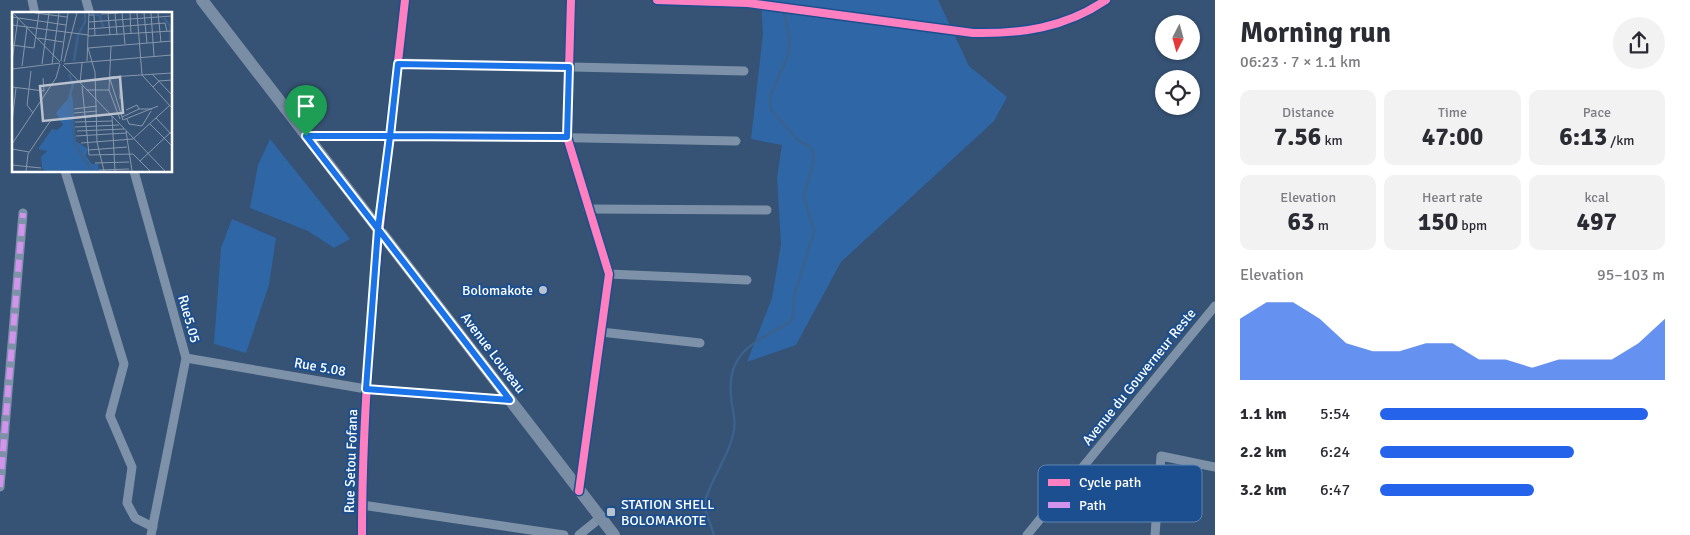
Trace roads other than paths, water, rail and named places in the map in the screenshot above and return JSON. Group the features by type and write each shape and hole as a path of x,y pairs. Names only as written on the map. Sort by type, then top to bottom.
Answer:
{"main road":[{"name":"Avenue Louveau","path":"202,0 614,535"}],"street":[{"name":"Rue Setou Fofana","path":"362,535 366,389 378,229 404,0"},
{"path":"571,0 567,137 609,274 579,491"},
{"path":"657,0 748,3 974,33 1008,34 1067,22 1106,0"},
{"path":"398,64 744,70"},
{"path":"306,136 567,137 736,141"},
{"path":"65,172 124,364 110,416 132,467 127,503 135,518 152,531"},
{"name":"Rue5.05","path":"134,172 186,358 152,531"},
{"path":"588,209 766,210"},
{"path":"0,487 22,213"},
{"path":"609,274 748,280"},
{"name":"Avenue du Gouverneur Reste","path":"1085,465 1215,306"},
{"path":"601,332 700,343"},
{"name":"Rue 5.08","path":"186,358 366,389 510,400"},
{"path":"1160,465 1161,456 1215,467"},
{"path":"362,505 564,535"},
{"path":"579,535 600,518"},
{"name":"Avenue du Gouverneur Reste","path":"1028,535 1039,522"},
{"path":"1155,535 1156,522"}],"waterway":[{"path":"714,535 705,509 706,498 728,451 734,430 731,397 733,369 739,358 755,342 790,322 793,317 794,297 814,231 804,196 813,163 813,152 809,146 799,141 771,110 770,96 789,53 789,36 784,13"}],"place":[{"name":"Bolomakote","path":"543,290"},
{"name":"STATION SHELL BOLOMAKOTE","path":"611,512"}]}
